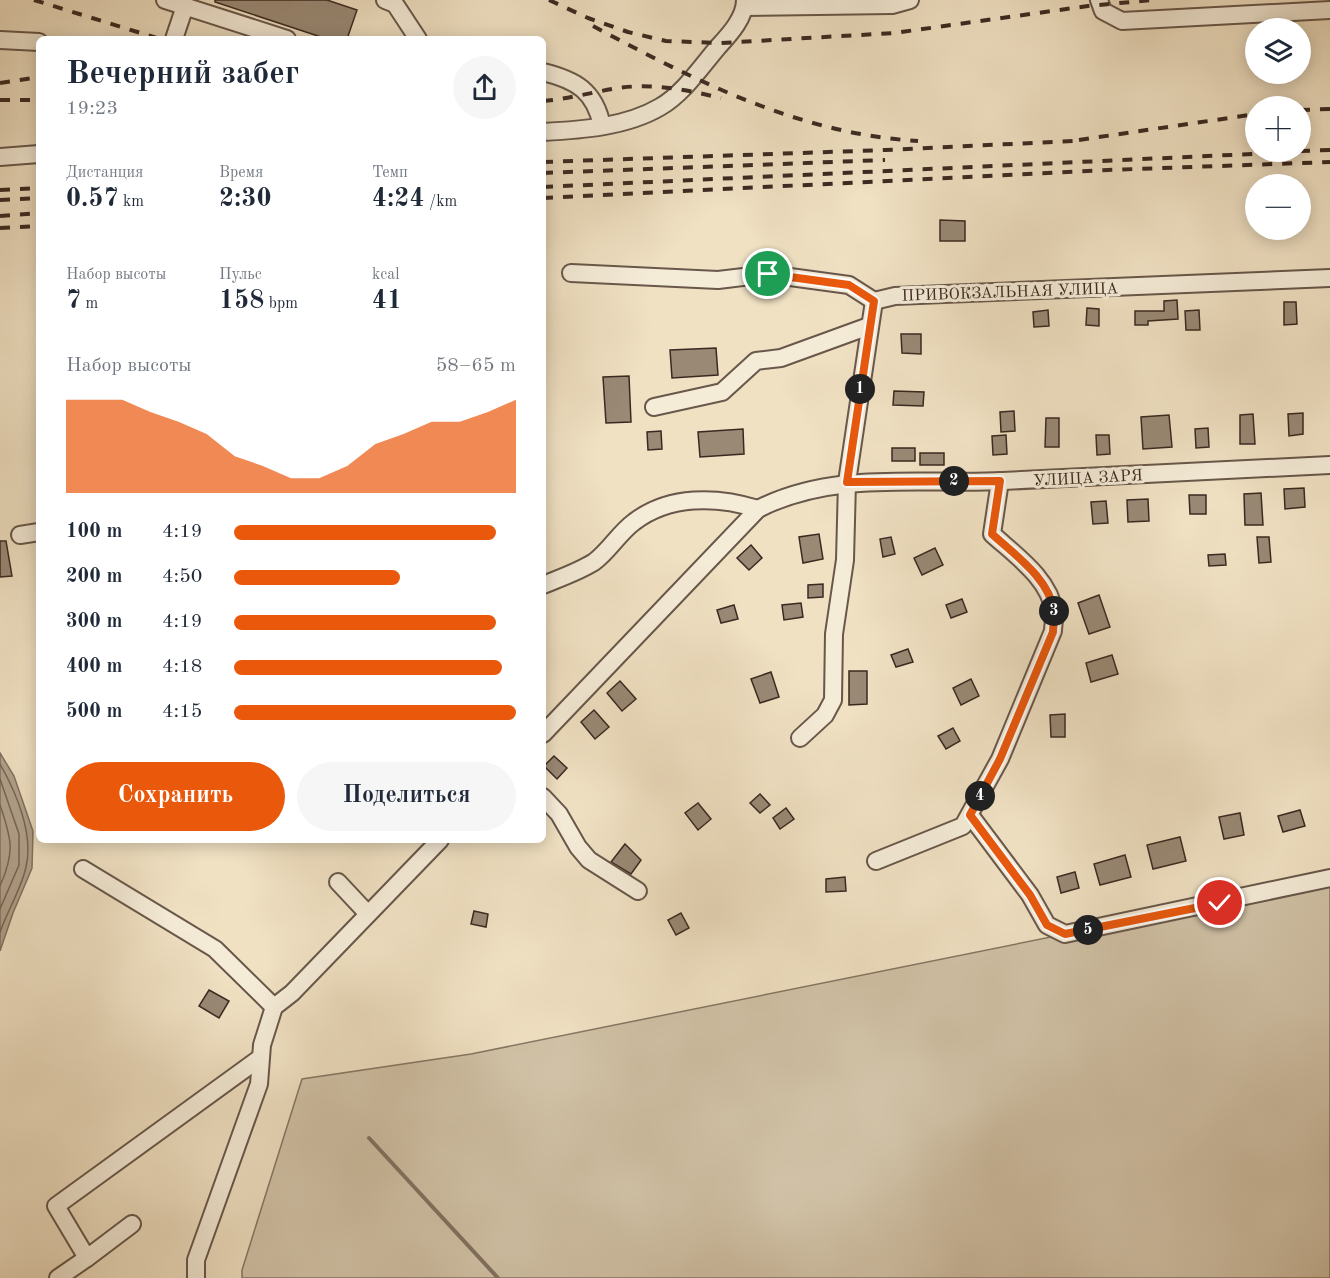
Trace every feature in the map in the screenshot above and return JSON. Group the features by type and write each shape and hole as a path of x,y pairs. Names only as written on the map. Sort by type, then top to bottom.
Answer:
{"street":[{"path":"165,0 278,36"},
{"path":"385,0 395,4 416,36"},
{"path":"546,132 602,126 635,118 661,107 681,89 722,43 738,21 745,3 892,5 910,0"},
{"path":"1099,0 1103,11 1122,21 1330,10"},
{"path":"175,36 185,6"},
{"path":"0,40 36,42"},
{"path":"546,73 564,77 589,94 599,112 602,126"},
{"path":"0,157 36,154"},
{"path":"571,273 718,280 768,274 780,275 849,285 874,301 847,482 845,560 834,634 833,700 825,715 800,738"},
{"name":"ПРИВОКЗАЛЬНАЯ УЛИЦА","path":"874,301 895,296 1330,278"},
{"path":"654,407 722,392 756,361 781,358 869,326"},
{"name":"УЛИЦА ЗАРЯ","path":"758,509 775,500 847,482 1000,481 1330,465"},
{"path":"876,861 963,826 1000,759 1053,632 1054,613 1049,596 1035,574 992,534 1000,481"},
{"path":"546,584 595,561 633,522 662,505 696,500 734,501 758,509 546,731"},
{"path":"20,535 36,532"},
{"path":"546,800 559,814 578,847 589,860 638,891"},
{"path":"970,815 1030,895 1047,925 1065,934 1330,878"},
{"path":"196,1278 196,1260 259,1084 260,1058 274,1007 292,993 437,843"},
{"path":"83,869 215,949 274,1007"},
{"path":"338,882 368,914"},
{"path":"87,1258 56,1206 260,1058"},
{"path":"58,1278 132,1224"}],"shaded area":[{"path":"1330,884 1330,1278 242,1278 242,1270 302,1079 471,1054 1279,891"}],"water":[{"path":"0,753 14,776 33,831 32,868 0,951"}],"building":[{"path":"215,0 327,0 357,10 348,36 318,36 215,2"},
{"path":"940,220 965,221 965,241 940,241"},
{"path":"1177,300 1178,319 1148,321 1148,325 1135,325 1135,311 1164,311 1164,301"},
{"path":"1284,302 1296,302 1297,324 1284,325"},
{"path":"1087,308 1099,309 1099,326 1086,325"},
{"path":"1048,310 1049,326 1034,327 1033,312"},
{"path":"1199,310 1200,330 1186,330 1185,311"},
{"path":"901,334 921,334 921,354 902,353"},
{"path":"716,348 718,375 672,378 670,350"},
{"path":"629,376 631,422 606,423 603,377"},
{"path":"894,391 924,392 923,406 893,405"},
{"path":"1014,411 1015,431 1001,432 1000,412"},
{"path":"1303,413 1303,434 1289,436 1288,414"},
{"path":"1253,414 1255,444 1240,444 1240,415"},
{"path":"1169,415 1172,447 1143,449 1141,417"},
{"path":"1046,418 1059,418 1059,447 1045,447"},
{"path":"1208,428 1209,447 1196,448 1195,429"},
{"path":"743,429 744,454 700,457 698,432"},
{"path":"661,431 662,449 648,450 647,432"},
{"path":"1006,435 1007,454 993,455 992,436"},
{"path":"1096,435 1109,435 1110,454 1097,455"},
{"path":"892,448 915,448 915,461 892,461"},
{"path":"920,453 944,453 944,465 920,465"},
{"path":"1304,488 1305,507 1285,509 1284,489"},
{"path":"1261,493 1263,525 1245,525 1244,494"},
{"path":"1189,495 1206,495 1206,514 1190,514"},
{"path":"1148,499 1149,521 1128,522 1127,500"},
{"path":"1106,501 1108,523 1093,524 1091,502"},
{"path":"819,534 823,559 803,563 799,537"},
{"path":"891,537 895,554 883,557 880,539"},
{"path":"1257,537 1269,537 1271,562 1259,563"},
{"path":"0,541 6,541 12,576 0,577"},
{"path":"751,545 762,558 749,570 737,558"},
{"path":"935,548 943,565 922,575 914,558"},
{"path":"1225,554 1226,565 1209,566 1208,555"},
{"path":"823,584 823,597 808,598 808,585"},
{"path":"1099,595 1110,627 1089,634 1078,603"},
{"path":"962,599 967,612 951,618 946,605"},
{"path":"801,603 803,617 784,620 782,605"},
{"path":"734,605 738,619 721,623 717,610"},
{"path":"908,649 913,662 896,667 891,655"},
{"path":"1112,655 1118,674 1091,682 1086,663"},
{"path":"849,671 867,671 867,704 849,705"},
{"path":"771,672 779,697 760,703 751,679"},
{"path":"971,679 979,696 961,705 953,688"},
{"path":"620,681 636,699 622,711 607,693"},
{"path":"594,710 609,727 595,739 581,722"},
{"path":"1065,714 1065,737 1051,737 1050,715"},
{"path":"953,728 960,741 946,749 938,736"},
{"path":"554,756 567,768 557,779 546,768 546,764"},
{"path":"760,794 770,805 760,813 750,803"},
{"path":"698,803 711,819 698,830 685,813"},
{"path":"786,808 794,819 780,829 773,818"},
{"path":"1300,810 1305,826 1283,832 1278,816"},
{"path":"1240,813 1244,835 1224,839 1219,817"},
{"path":"1180,837 1186,861 1153,869 1147,845"},
{"path":"625,844 641,860 631,874 611,862"},
{"path":"1125,855 1131,877 1100,885 1094,864"},
{"path":"1075,872 1079,888 1061,893 1057,877"},
{"path":"845,877 846,891 826,892 826,879"},
{"path":"474,911 488,914 486,927 471,924"},
{"path":"681,913 689,928 676,935 668,920"},
{"path":"209,990 229,1001 219,1018 199,1006"}],"waterway":[{"path":"369,1138 498,1278"}],"railway":[{"path":"34,0 150,36"},
{"path":"549,0 588,18 628,32 666,41 721,43 894,33 1088,6 1153,0"},
{"path":"593,26 670,66 750,102 831,128 918,141"},
{"path":"0,83 36,77"},
{"path":"546,101 618,88 644,86 683,90 721,98"},
{"path":"0,100 36,100"},
{"path":"1311,110 1330,109"},
{"path":"1079,140 1245,116"},
{"path":"546,162 1073,141"},
{"path":"1311,151 1330,150"},
{"path":"546,187 1245,154"},
{"path":"546,173 885,160"},
{"path":"546,198 1108,170 1330,162"},
{"path":"0,190 36,188"},
{"path":"0,200 36,198"},
{"path":"0,216 36,213"},
{"path":"0,228 36,226"}],"route":[{"path":"768,274 849,285 874,301 847,482 1000,481 992,534 1035,574 1049,596 1054,613 1053,632 1000,759 970,815 1030,895 1047,925 1065,934 1220,903"}]}
